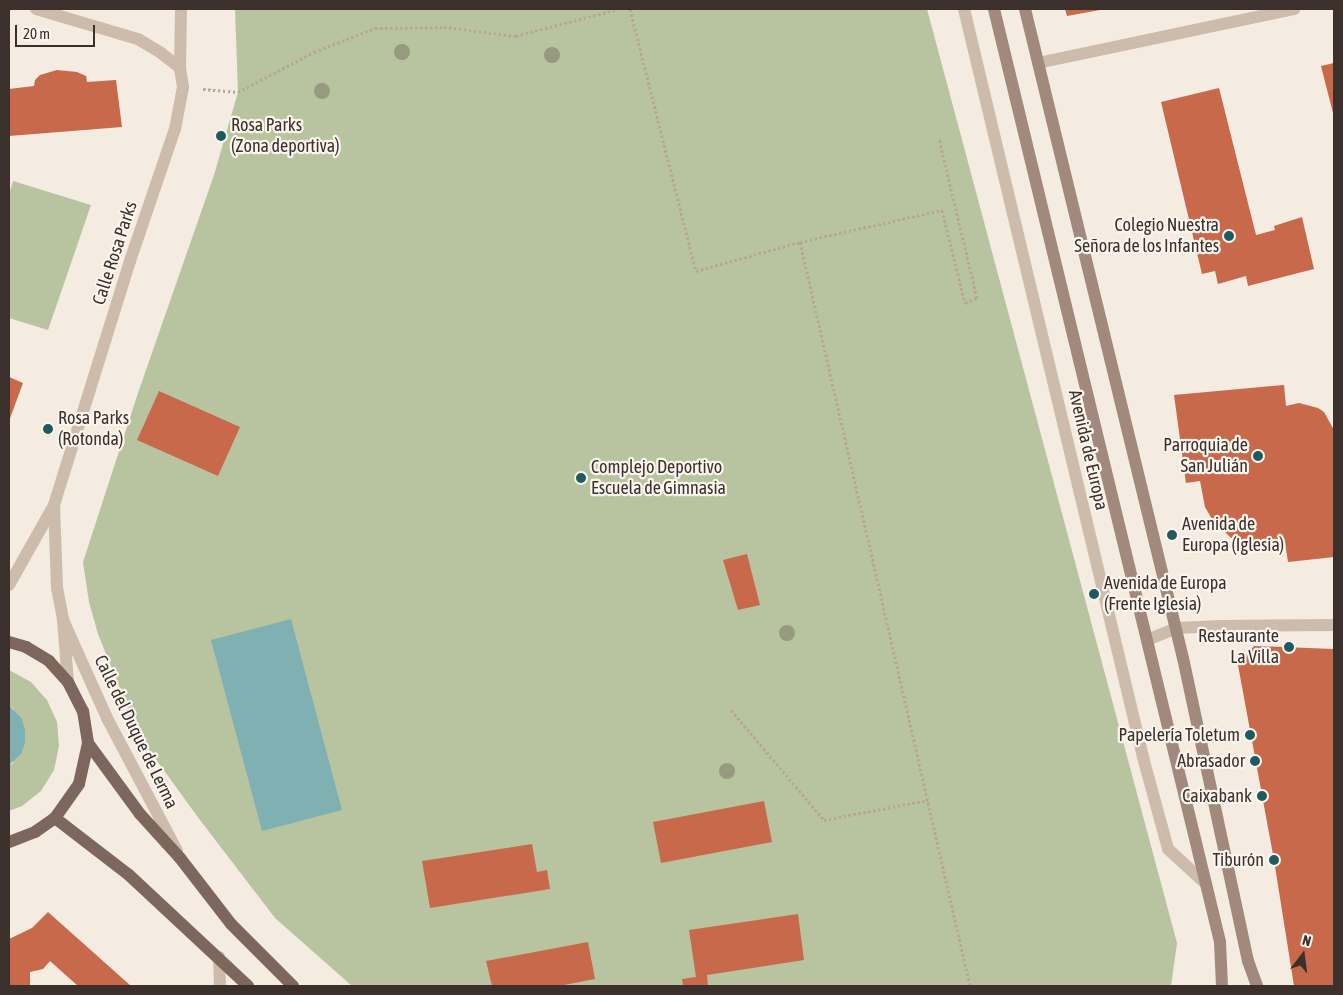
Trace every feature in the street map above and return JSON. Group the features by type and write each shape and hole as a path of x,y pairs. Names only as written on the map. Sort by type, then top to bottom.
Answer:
{"main road":[{"name":"Avenida de Europa","path":"994,9 1220,942 1222,986"},
{"path":"1025,9 1176,628 1248,961 1257,986"},
{"path":"9,642 26,647 50,661 68,682 83,711 88,743 79,784 55,818 35,832 9,842"},
{"name":"Calle del Duque de Lerma","path":"88,743 140,814 180,858 231,924 293,986"},
{"path":"55,818 129,875 248,986"}],"street":[{"path":"36,9 138,40 180,68"},
{"name":"Calle Rosa Parks","path":"9,585 54,505 130,261 176,129 182,87 180,68 181,9"},
{"name":"Avenida de Europa","path":"964,9 1144,761 1168,849 1206,884"},
{"path":"1038,63 1291,9"},
{"name":"Calle Rosa Parks","path":"54,505 57,588 63,620 68,682"},
{"name":"Calle del Duque de Lerma","path":"63,620 107,718 180,858"},
{"path":"1147,640 1176,628 1334,625"},
{"path":"218,957 220,986"}],"path":[{"path":"182,87 238,92 314,52 375,28 444,27 516,36 618,9"},
{"path":"630,9 696,271 800,242 942,210 965,303 977,298 940,138"},
{"path":"800,242 970,986"},
{"path":"731,710 824,820 928,800"}],"green space":[{"name":"Complejo Deportivo Escuela de Gimnasia","path":"235,9 927,9 1177,943 1171,986 352,986 275,918 139,736 98,634 89,602 83,562 138,393 214,175 238,92"},
{"path":"13,181 91,205 48,330 9,318 9,195"},
{"path":"9,670 31,682 47,700 57,722 59,746 54,770 41,791 22,806 9,811 9,765 13,763 14,709 9,705"}],"water":[{"path":"291,619 342,810 262,831 211,640"},
{"path":"9,705 22,719 25,730 25,743 21,754 9,765"}],"building":[{"path":"1065,9 1100,9 1100,10 1067,16"},
{"path":"1334,63 1334,117 1321,66"},
{"path":"57,70 77,72 86,76 87,82 116,80 122,127 9,136 9,89 34,86 35,80 40,75"},
{"path":"1219,88 1256,235 1275,230 1274,226 1302,217 1314,269 1248,286 1246,276 1218,284 1215,271 1202,274 1161,102"},
{"path":"9,377 23,383 9,421"},
{"name":"Parroquia de San Julián","path":"1284,385 1286,406 1299,403 1318,408 1324,412 1334,430 1334,557 1288,562 1285,543 1256,546 1231,538 1212,519 1205,507 1200,481 1186,483 1174,395"},
{"path":"159,391 240,427 218,476 137,440"},
{"path":"747,554 760,605 738,610 723,560"},
{"path":"1254,646 1334,649 1334,986 1294,986 1274,860 1238,665"},
{"path":"764,801 772,842 661,863 653,822"},
{"path":"532,844 537,872 547,870 550,889 430,908 422,861"},
{"path":"48,912 131,986 78,986 50,961 43,969 30,972 30,986 9,986 9,939 32,928"},
{"path":"798,914 804,960 707,975 708,986 683,986 682,979 696,977 689,930"},
{"path":"588,942 595,979 559,986 492,986 486,961"}],"place":[{"name":"Rosa Parks (Zona deportiva)","path":"221,136"},
{"name":"Colegio Nuestra Señora de los Infantes","path":"1229,236"},
{"name":"Rosa Parks (Rotonda)","path":"48,429"},
{"name":"Parroquia de San Julián","path":"1258,456"},
{"name":"Complejo Deportivo Escuela de Gimnasia","path":"581,478"},
{"name":"Avenida de Europa (Iglesia)","path":"1172,535"},
{"name":"Avenida de Europa (Frente Iglesia)","path":"1094,594"},
{"name":"Restaurante La Villa","path":"1289,647"},
{"name":"Papelería Toletum","path":"1250,735"},
{"name":"Abrasador","path":"1255,761"},
{"name":"Caixabank","path":"1262,796"},
{"name":"Tiburón","path":"1274,860"}]}
